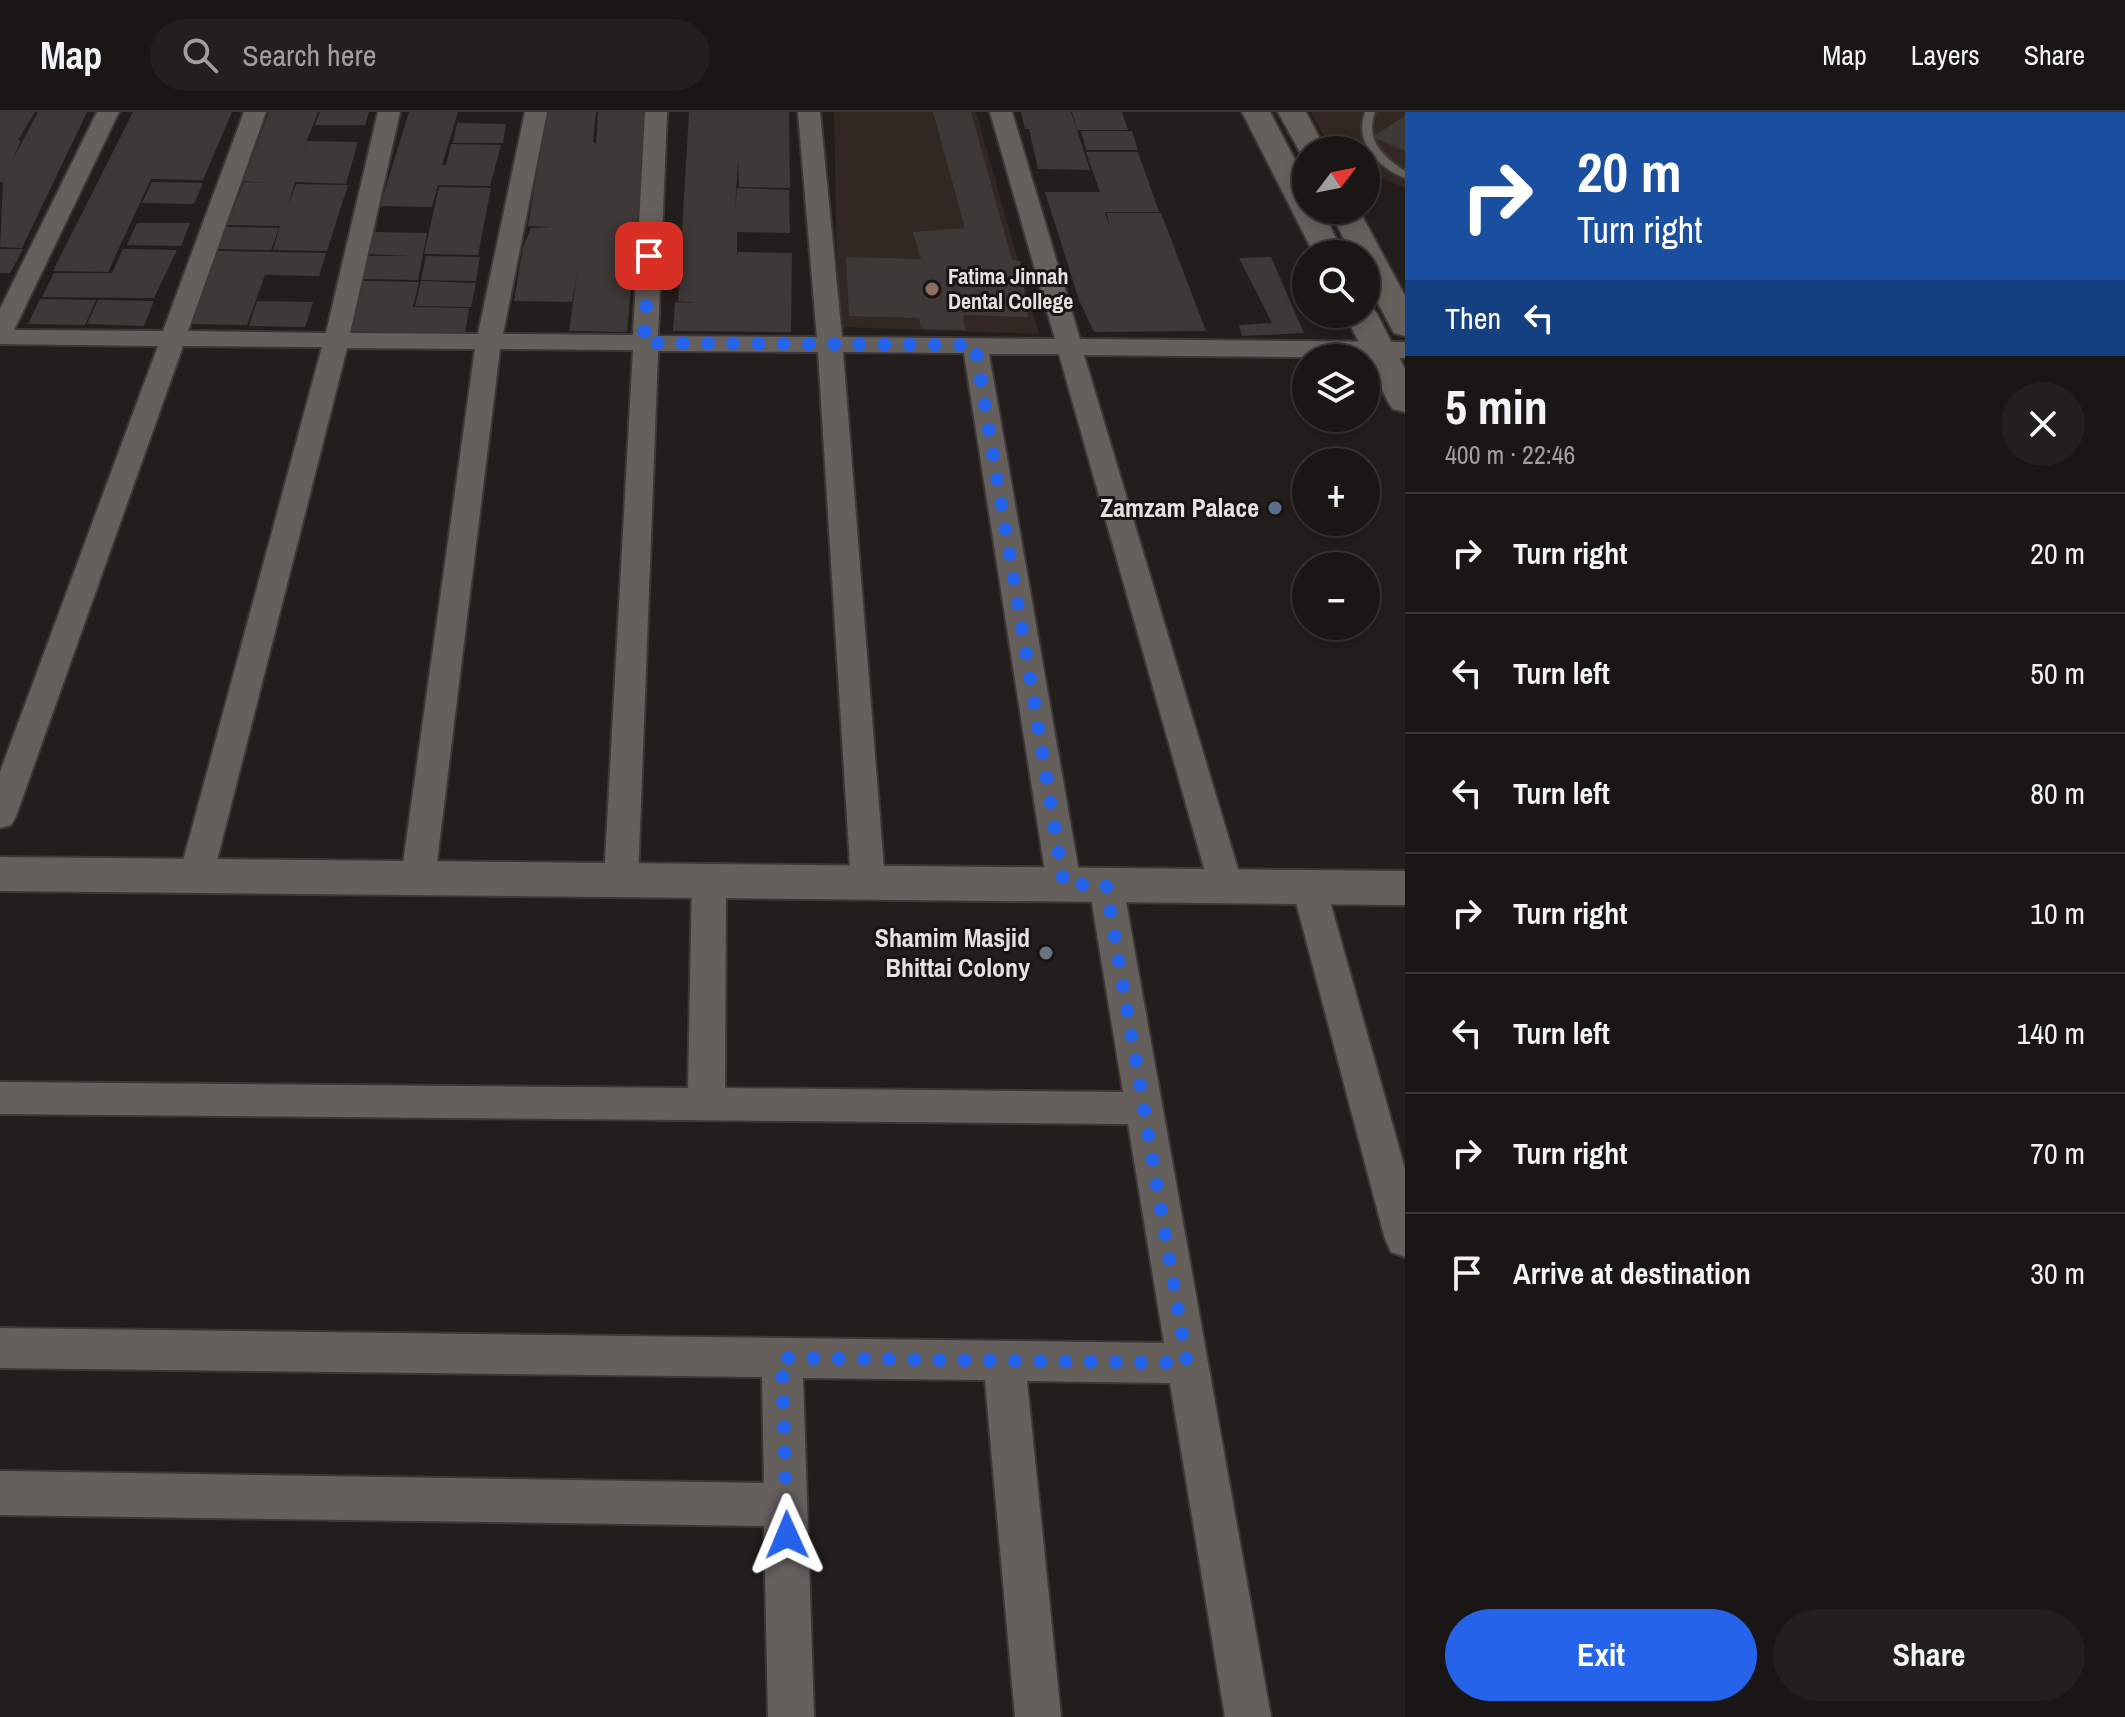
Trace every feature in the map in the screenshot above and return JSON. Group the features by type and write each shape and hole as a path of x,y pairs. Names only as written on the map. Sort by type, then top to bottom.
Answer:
{"street":[{"path":"108,112 0,335 1392,351"},
{"path":"0,816 255,112"},
{"path":"196,876 336,341 389,112"},
{"path":"418,878 489,340 536,112"},
{"path":"621,880 656,112"},
{"path":"809,112 830,344 868,882"},
{"path":"1001,112 1226,886"},
{"path":"1256,112 1292,182"},
{"path":"1292,112 1305,136"},
{"path":"1351,224 1405,326"},
{"path":"1373,328 1392,351 1405,402"},
{"path":"975,345 1064,884"},
{"path":"0,874 1405,888"},
{"path":"706,1104 709,881"},
{"path":"1106,885 1248,1717"},
{"path":"1309,887 1405,1239"},
{"path":"0,1098 1143,1108"},
{"path":"0,1348 1187,1363"},
{"path":"782,1358 791,1717"},
{"path":"1004,1361 1038,1717"},
{"path":"0,1493 786,1505"}],"lane":[{"path":"1370,112 1365,129 1367,142 1379,156 1405,175"}],"shaded area":[{"path":"834,112 976,112 1039,334 838,327"},
{"path":"1311,112 1405,112 1405,188 1380,177 1380,136 1324,136"}],"building":[{"path":"0,112 35,112 18,140 21,141 12,161 38,112 87,112 22,248 0,247 3,182 0,182"},
{"path":"133,112 232,112 203,180 151,179 108,272 53,271"},
{"path":"269,112 318,112 299,161 307,141 358,142 346,184 295,182 288,206 296,184 348,185 327,251 273,250 280,226 227,225 244,182 265,183 243,181"},
{"path":"320,112 369,112 365,125 315,125"},
{"path":"409,112 458,112 442,165 446,165 451,144 501,145 490,186 438,185 432,207 380,206"},
{"path":"547,112 596,112 593,142 596,144 598,112 647,112 627,332 569,331 577,274 572,302 514,301 523,247 531,228 552,227 528,226"},
{"path":"689,112 789,112 790,188 739,187 738,160 735,210 737,188 789,190 790,233 737,232 737,255 738,252 792,253 791,332 673,331 675,302 694,303 678,301"},
{"path":"933,112 971,112 1012,260 1020,261 1028,317 963,315 965,330 921,329 919,318 849,316 846,257 921,259 913,232 965,228"},
{"path":"1021,112 1071,112 1090,170 1038,169 1029,129 1025,129"},
{"path":"1072,112 1122,112 1128,130 1077,130"},
{"path":"1405,116 1405,151 1380,140 1380,136 1374,136"},
{"path":"457,123 506,124 503,143 453,143"},
{"path":"1081,131 1132,131 1138,150 1086,150"},
{"path":"1086,152 1138,152 1159,212 1105,212 1110,228 1107,213 1161,213 1206,331 1094,332 1079,300 1045,192 1100,192"},
{"path":"152,182 203,183 194,204 142,203"},
{"path":"439,187 491,188 478,255 424,254"},
{"path":"137,223 190,223 181,246 127,245"},
{"path":"226,227 279,228 271,250 217,249"},
{"path":"374,232 427,233 418,280 363,279 369,256 409,256 367,254"},
{"path":"0,249 23,249 10,273 0,273"},
{"path":"123,249 177,250 154,298 42,297 54,273 112,273"},
{"path":"217,251 326,253 319,276 265,275 247,325 190,324"},
{"path":"426,256 480,257 476,281 421,280"},
{"path":"1271,257 1292,305 1292,328 1302,328 1304,333 1242,336 1239,325 1272,323 1239,258"},
{"path":"364,281 419,282 413,307 469,308 465,334 350,331"},
{"path":"421,281 476,283 471,307 415,306"},
{"path":"40,299 96,300 85,325 28,324"},
{"path":"98,300 154,301 144,326 87,324"},
{"path":"257,301 313,302 305,327 249,326"}],"place":[{"name":"Fatima Jinnah Dental College","path":"932,289"},
{"name":"Zamzam Palace","path":"1275,508"},
{"name":"Shamim Masjid Bhittai Colony","path":"1046,953"}],"route":[{"path":"649,256 644,343 975,345 1064,884 1106,885 1187,1363 782,1358 787,1535"}]}
